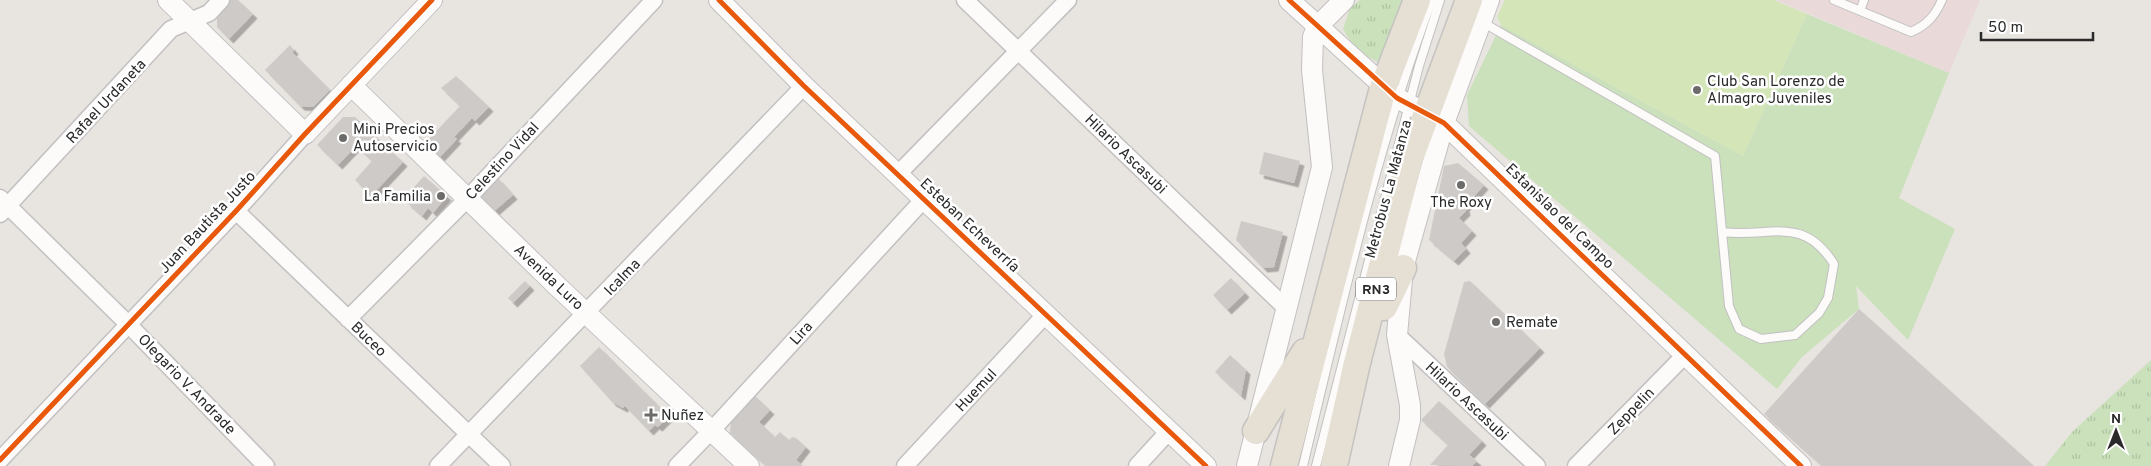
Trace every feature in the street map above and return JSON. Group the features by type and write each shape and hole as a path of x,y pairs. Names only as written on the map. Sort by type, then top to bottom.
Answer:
{"highway":[{"name":"RN3","path":"1334,466 1356,367 1409,161 1417,0"},
{"name":"RN3","path":"1284,466 1369,142 1412,105 1475,10"},
{"path":"1356,367 1403,268"},
{"path":"1256,431 1319,330"}],"street":[{"path":"168,0 304,134"},
{"name":"Rafael Urdaneta","path":"3,206 172,30 209,12 221,0"},
{"name":"Juan Bautista Justo","path":"0,460 236,211 304,134 432,0"},
{"name":"Celestino Vidal","path":"348,319 468,198 654,0"},
{"name":"Esteban Echeverría","path":"719,0 804,86 1206,466"},
{"name":"Hilario Ascasubi","path":"965,0 1287,309"},
{"path":"898,174 1068,0"},
{"name":"Estanislao del Campo","path":"1289,0 1317,27 1412,105 1685,355 1802,466"},
{"path":"1247,466 1322,167 1311,47 1317,27 1344,0"},
{"path":"1475,10 1489,0"},
{"name":"Avenida Luro","path":"351,85 749,466"},
{"name":"Icalma","path":"438,466 588,313 804,86"},
{"path":"1400,466 1410,420 1410,405 1397,335 1403,268 1412,105"},
{"name":"Lira","path":"676,466 712,430 924,199"},
{"name":"Olegario V. Andrade","path":"3,206 128,324 266,466"},
{"name":"Buceo","path":"236,211 502,466"},
{"name":"Huemul","path":"905,466 1046,314"},
{"name":"Hilario Ascasubi","path":"1397,335 1537,466"},
{"name":"Zeppelin","path":"1576,466 1685,355"},
{"path":"1137,466 1169,431"}],"lane":[{"name":"Metrobus La Matanza","path":"1303,466 1369,194 1412,105 1432,0"},
{"name":"Metrobus La Matanza","path":"1316,466 1440,0"},
{"path":"1834,0 1911,32 1923,27 1935,15 1942,0"},
{"path":"1860,11 1864,0"},
{"path":"1475,10 1497,33 1715,156 1722,232 1729,306 1738,329 1760,339 1795,335 1820,313 1828,298 1834,264 1822,246 1800,232 1784,231 1741,234 1722,232"}],"shaded area":[{"path":"1776,0 1980,0 1949,73"}],"green space":[{"path":"1360,0 1408,0 1383,64 1360,50 1343,29 1350,8"},
{"name":"Club San Lorenzo de Almagro Juveniles","path":"1505,0 1774,0 1807,14 1743,156 1501,25 1497,17"},
{"path":"1807,14 1949,73 1899,198 1955,229 1908,340 1856,286 1859,309 1802,357 1777,389 1469,126 1467,95 1501,25 1743,156"},
{"path":"2151,360 2151,466 2045,466 2072,432"}],"building":[{"path":"227,0 238,0 253,14 229,39 217,27 217,11"},
{"path":"290,45 294,50 292,52 330,90 313,107 300,106 265,70"},
{"path":"456,76 489,107 475,121 472,118 454,137 457,139 440,157 425,143 460,106 441,88"},
{"path":"343,117 355,117 403,162 371,196 355,180 372,161 356,146 338,165 317,145"},
{"path":"1264,152 1300,161 1294,183 1259,174"},
{"path":"1458,163 1484,185 1465,207 1466,211 1459,218 1472,231 1461,243 1466,249 1454,261 1429,240 1444,166"},
{"path":"424,176 447,196 433,213 428,208 422,216 406,202 410,198 407,195"},
{"path":"498,178 513,195 491,214 478,196"},
{"path":"1241,221 1283,232 1274,267 1263,268 1236,240"},
{"path":"1231,278 1245,293 1227,310 1213,295"},
{"path":"525,281 530,286 513,303 508,298"},
{"path":"1470,281 1540,348 1485,404 1447,367 1444,354 1464,282"},
{"path":"1859,309 2034,466 1822,466 1764,414"},
{"path":"599,347 669,416 658,427 655,425 649,431 625,406 623,408 612,402 580,366"},
{"path":"1230,355 1246,370 1241,396 1215,372"},
{"path":"754,395 770,410 759,422 775,437 780,432 789,440 792,437 796,438 806,447 796,460 803,466 766,466 730,433 731,420"},
{"path":"1439,401 1482,441 1469,455 1477,461 1472,466 1430,465 1448,445 1421,420"}],"cycle path":[{"path":"0,460 236,211 305,134 432,0"},
{"path":"719,0 804,86 1206,466"},
{"path":"1289,0 1397,98 1444,123 1801,466"}],"place":[{"name":"Club San Lorenzo de Almagro Juveniles","path":"1697,90"},
{"name":"Mini Precios Autoservicio","path":"343,138"},
{"name":"The Roxy","path":"1461,185"},
{"name":"La Familia","path":"441,196"},
{"name":"Remate","path":"1496,322"},
{"name":"Nuñez","path":"651,415"}]}
